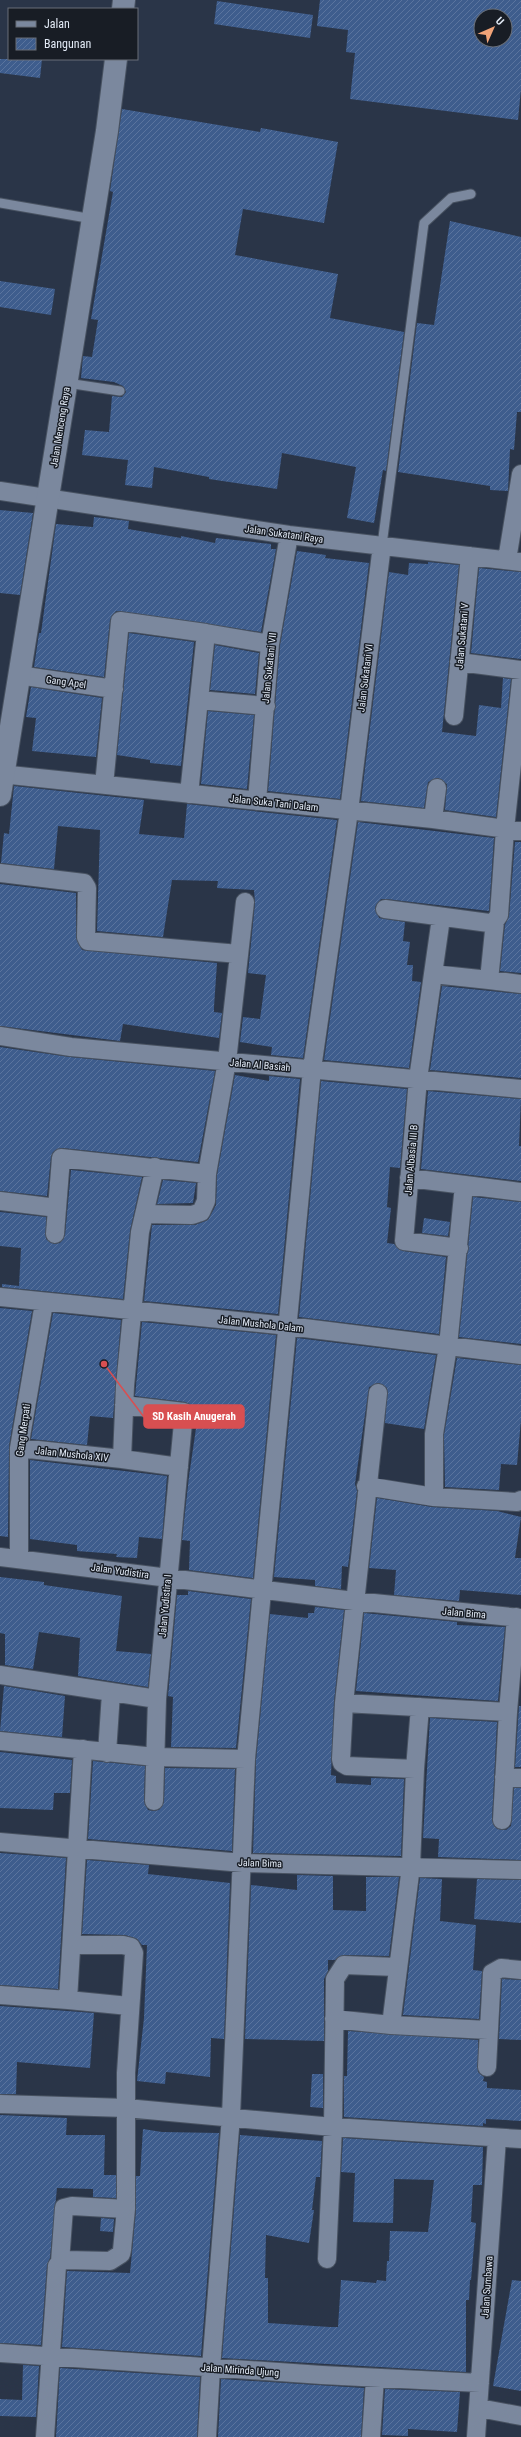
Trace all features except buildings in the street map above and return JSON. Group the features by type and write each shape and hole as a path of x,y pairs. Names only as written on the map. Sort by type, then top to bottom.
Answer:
{"street":[{"name":"Jalan Menceng Raya","path":"1,781 67,383 116,60"},
{"path":"514,561 521,474"},
{"name":"Jalan Sukatani Raya","path":"0,491 48,497 289,535 514,561"},
{"name":"Jalan Sukatani VII","path":"257,801 270,644 289,535"},
{"name":"Jalan Sukatani VI","path":"207,2437 210,2368 231,2116 243,1863 246,1759 312,1069 349,811 382,545"},
{"name":"Jalan Sukatani V","path":"454,716 470,556"},
{"path":"104,785 120,621 270,644"},
{"path":"189,794 206,633"},
{"path":"459,662 521,670"},
{"name":"Gang Apel","path":"18,675 114,689"},
{"path":"489,980 495,921 499,915 513,830 521,681"},
{"path":"199,700 266,706"},
{"name":"Jalan Suka Tani Dalam","path":"1,781 27,777 433,819 513,830"},
{"path":"433,819 437,788"},
{"path":"0,873 84,883 87,888 86,937 88,941 239,954"},
{"path":"146,1214 192,1215 201,1212 206,1201 207,1174 226,1061 245,902"},
{"path":"385,909 441,918 489,923 495,921"},
{"name":"Jalan Albasia III B","path":"441,918 418,1079 404,1241 459,1248"},
{"path":"433,974 521,984"},
{"name":"Jalan Al Basiah","path":"0,1036 71,1047 521,1089"},
{"path":"54,1234 61,1158 155,1167 207,1174"},
{"name":"Jalan Mushola XIV","path":"19,1448 122,1459 124,1405 140,1232 146,1214 155,1167"},
{"path":"409,1178 521,1192"},
{"path":"434,1497 434,1434 448,1346 459,1248 464,1185"},
{"path":"0,1201 57,1208"},
{"name":"Jalan Mushola Dalam","path":"0,1297 44,1303 288,1326 521,1355"},
{"name":"Gang Merpati","path":"19,1558 19,1448 44,1303"},
{"path":"378,1393 366,1486 344,1703 342,1763 347,1766 415,1769"},
{"name":"Jalan Yudistira I","path":"124,1405 184,1412 167,1578 157,1699 154,1801"},
{"path":"122,1459 179,1467"},
{"path":"366,1486 434,1497 517,1502 521,1500"},
{"name":"Jalan Yudistira","path":"0,1557 19,1558 263,1591"},
{"name":"Jalan Bima","path":"263,1591 519,1618"},
{"path":"502,1820 513,1778 508,1712 519,1618"},
{"path":"0,1675 157,1699"},
{"path":"107,1753 111,1693"},
{"path":"344,1703 508,1712"},
{"path":"391,2025 397,1967 411,1866 415,1769 420,1707"},
{"path":"0,1741 155,1757 246,1759"},
{"path":"68,2000 83,1749"},
{"name":"Jalan Bima","path":"0,1842 243,1863 411,1866 521,1870"},
{"path":"60,2262 65,2260 110,2262 117,2258 122,2250 126,2209 126,2108 129,2006 133,1949 123,1945 72,1945"},
{"path":"327,2259 333,2127 335,1979 344,1965 397,1967"},
{"path":"487,2067 492,1973 501,1968 521,1970"},
{"path":"0,1995 129,2006"},
{"path":"334,2019 391,2025 488,2030"},
{"path":"0,2104 126,2108 231,2116 333,2127 521,2139"},
{"name":"Jalan Sumbawa","path":"476,2437 497,2138"},
{"path":"45,2437 57,2266 60,2262 64,2208 72,2206 126,2209"},
{"name":"Jalan Mirinda Ujung","path":"0,2353 375,2378 480,2382"},
{"path":"371,2437 375,2378"},
{"path":"479,2408 521,2416"}],"lane":[{"path":"382,545 424,224 451,198 471,194"},
{"path":"0,203 93,219"},
{"path":"67,383 120,391"}],"place":[{"name":"SD Kasih Anugerah","path":"104,1364"}]}
